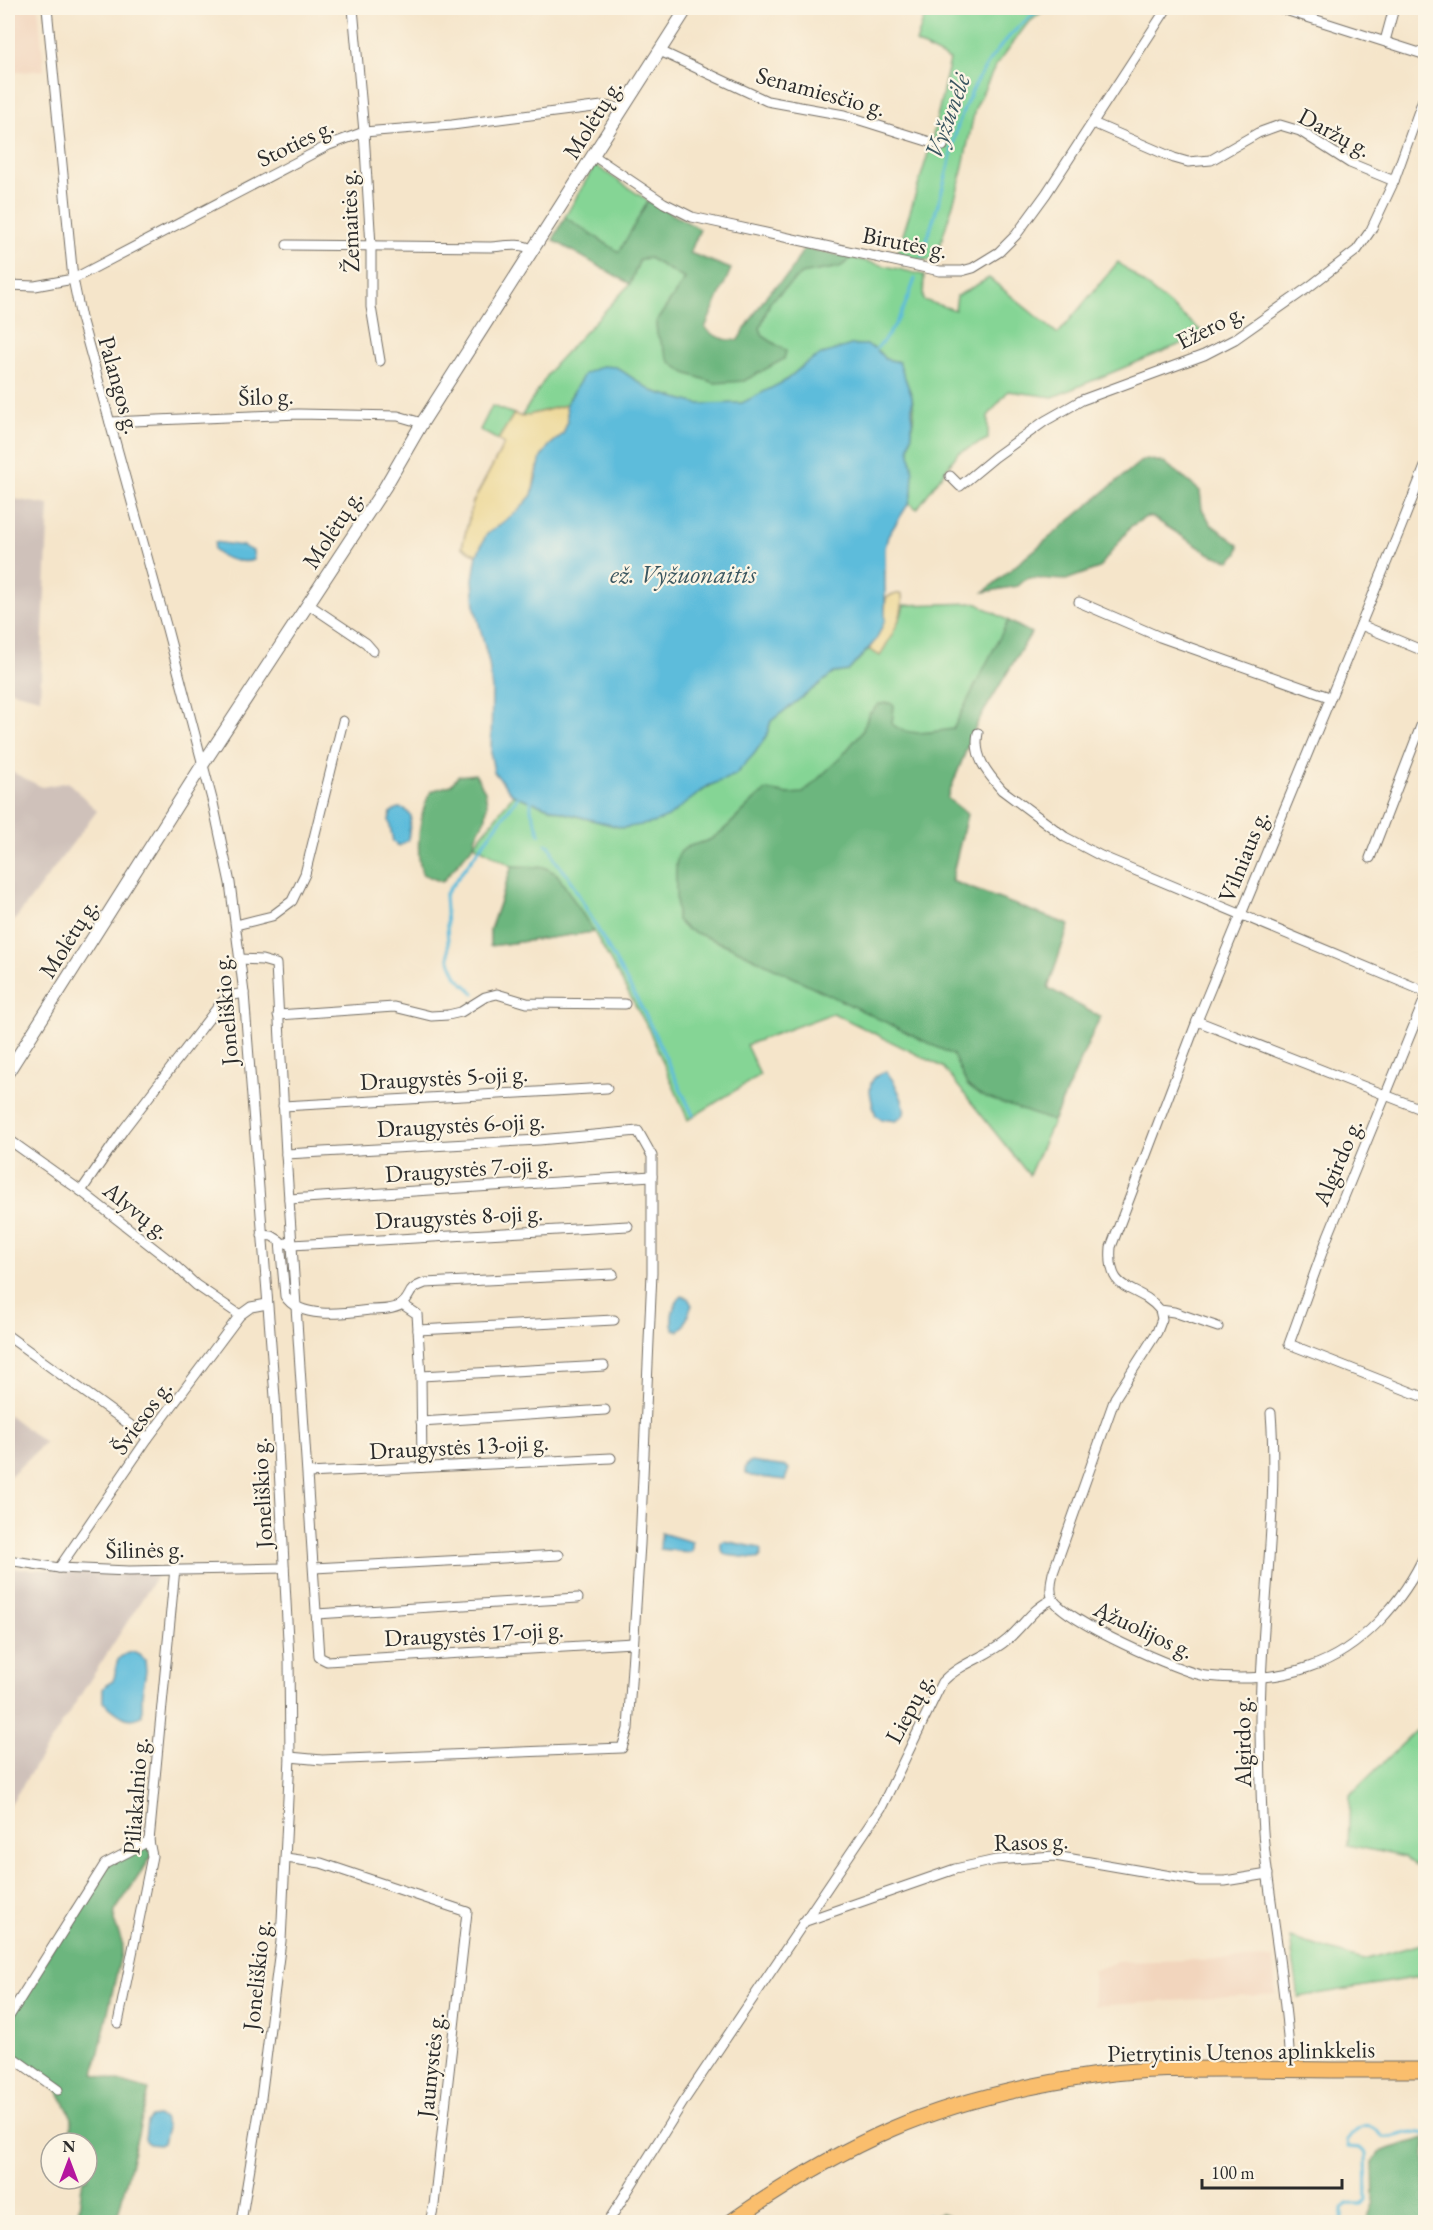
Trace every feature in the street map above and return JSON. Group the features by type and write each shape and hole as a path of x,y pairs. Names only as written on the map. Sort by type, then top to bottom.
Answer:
{"highway":[{"name":"Pietrytinis Utenos aplinkkelis","path":"731,2223 768,2197 825,2163 892,2129 962,2104 1033,2087 1100,2075 1190,2069 1425,2070"}],"street":[{"name":"Palangos g.","path":"46,8 73,279 81,318 203,764"},
{"name":"Žemaitės g.","path":"353,8 371,246 371,307 380,361"},
{"name":"Molėtų g.","path":"8,1072 203,764 385,487 422,423 687,8"},
{"name":"Birutės g.","path":"594,156 664,203 692,217 950,273 973,268 986,262 1016,235 1029,219 1167,8"},
{"path":"1279,8 1425,55"},
{"path":"1385,41 1394,8"},
{"name":"Senamiesčio g.","path":"660,51 767,101 844,115 943,146"},
{"name":"Ežero g.","path":"950,476 960,486 1045,421 1082,400 1204,355 1235,339 1357,250 1371,230 1394,181 1425,92"},
{"name":"Stoties g.","path":"8,285 35,286 73,279 329,145 364,132 464,124 602,106 622,110"},
{"name":"Daržų g.","path":"1093,123 1174,158 1195,162 1218,158 1258,133 1274,126 1288,126 1300,131 1350,163 1394,181"},
{"path":"287,245 491,247 524,245 533,250"},
{"name":"Šilo g.","path":"110,422 298,414 398,416 422,423"},
{"name":"Vilniaus g.","path":"1160,1310 1155,1304 1118,1282 1111,1267 1111,1247 1114,1236 1197,1021 1425,464"},
{"path":"1079,602 1171,641 1329,698"},
{"path":"308,604 366,643 373,651"},
{"path":"1361,625 1425,652"},
{"path":"1370,858 1425,712"},
{"path":"236,925 272,916 292,901 305,874 343,721"},
{"path":"978,732 976,743 978,754 993,780 1002,790 1065,837 1101,856 1425,994"},
{"name":"Joneliškio g.","path":"203,764 224,849 244,993 276,1410 290,1757 282,1941 260,2106 241,2223"},
{"path":"240,959 262,960 276,964 316,1614 578,1598"},
{"path":"81,1191 124,1129 221,1003 229,996 244,993"},
{"path":"278,1015 394,1007 422,1015 448,1015 461,1012 485,997 497,994 527,1003 625,1004"},
{"name":"Algirdo g.","path":"1425,994 1328,1236 1289,1344 1425,1398"},
{"path":"1197,1021 1425,1111"},
{"name":"Draugystės 5-oji g.","path":"283,1106 607,1088"},
{"name":"Draugystės 6-oji g.","path":"286,1154 539,1140 638,1131 652,1156 652,1176"},
{"name":"Alyvų g.","path":"8,1139 81,1191 169,1260 196,1285 240,1315"},
{"path":"290,1757 322,1760 622,1748 628,1729 640,1544 651,1285 652,1176"},
{"name":"Draugystės 7-oji g.","path":"289,1199 652,1176"},
{"name":"Draugystės 8-oji g.","path":"292,1245 628,1226"},
{"path":"262,1235 272,1236 292,1245"},
{"path":"280,1241 285,1296 296,1306 328,1314 390,1309 402,1304 412,1288 425,1283 613,1274"},
{"path":"240,1315 251,1307 267,1304"},
{"path":"402,1304 417,1314 421,1377 422,1467"},
{"path":"1053,1599 1050,1590 1053,1572 1114,1398 1157,1332 1162,1319 1160,1310 1174,1312 1218,1327"},
{"name":"Šviesos g.","path":"59,1568 148,1438 240,1315"},
{"path":"418,1330 614,1320"},
{"path":"8,1335 148,1438"},
{"path":"421,1377 604,1366"},
{"path":"422,1422 605,1410"},
{"name":"Algirdo g.","path":"1271,1413 1274,1460 1261,1678 1262,1786 1268,1874 1288,2034 1290,2069"},
{"name":"Draugystės 13-oji g.","path":"308,1473 611,1458"},
{"name":"Ąžuolijos g.","path":"1053,1599 1076,1618 1120,1641 1194,1674 1261,1678 1311,1667 1354,1642 1401,1595 1419,1567 1425,1552"},
{"path":"314,1568 559,1555"},
{"name":"Šilinės g.","path":"8,1560 59,1568 129,1571 175,1568 284,1568"},
{"name":"Piliakalnio g.","path":"118,2023 152,1856 149,1841 175,1568"},
{"name":"Liepų g.","path":"608,2223 683,2102 881,1808 942,1682 954,1670 1007,1640 1037,1608 1053,1599"},
{"name":"Draugystės 17-oji g.","path":"316,1614 319,1657 327,1661 633,1643"},
{"path":"8,2018 105,1864 149,1841"},
{"name":"Rasos g.","path":"803,1922 955,1869 996,1860 1055,1856 1200,1881 1225,1881 1268,1874"},
{"name":"Jaunystės g.","path":"286,1858 321,1863 467,1912 434,2205 430,2223"},
{"path":"8,2054 58,2090"}],"shaded area":[{"path":"8,8 38,8 44,70 8,73"},
{"path":"8,498 49,505 40,698 8,690"},
{"path":"8,770 42,787 68,782 97,811 8,929"},
{"path":"8,1414 45,1443 8,1478"},
{"path":"8,1567 160,1571 8,1808"},
{"path":"1273,1958 1276,1994 1094,2006 1093,1971 1116,1962"}],"green space":[{"path":"927,8 1047,8 1027,24 995,67 975,109 959,185 935,261 896,257 931,144 950,60 916,43"},
{"path":"595,165 648,201 619,253 565,217"},
{"path":"648,201 700,229 690,253 731,269 705,328 724,339 738,340 768,293 789,274 804,248 852,258 840,267 801,274 770,302 760,328 763,336 786,351 784,359 744,381 715,383 685,373 669,361 657,334 656,322 685,279 649,258 640,259 630,284 553,240 565,217 619,252"},
{"path":"649,258 685,279 656,322 657,334 778,346 763,336 760,328 770,302 801,273 840,267 852,258 924,275 923,300 955,310 957,296 989,278 1058,334 1118,262 1205,334 1053,397 1008,391 988,416 988,439 958,453 917,509 909,503 912,493 909,447 914,410 912,397 899,362 885,359 876,349 866,345 851,345 805,364 785,381 756,398 742,403 697,404 652,391 616,367 573,391 566,405 521,417 554,365 630,284 640,259"},
{"path":"492,406 514,414 498,440 480,430"},
{"path":"1147,459 1165,463 1200,491 1202,509 1211,524 1239,545 1238,553 1230,561 1210,554 1152,517 1146,517 1131,526 1099,568 1066,580 1027,578 1018,586 984,592 1140,462"},
{"path":"976,603 1031,633 977,723 947,798 967,814 951,881 1069,925 1048,988 1100,1017 1029,1175 943,1067 833,1013 746,1045 760,1075 688,1120 648,1028 594,932 490,946 490,930 512,866 474,845 513,795 565,813 623,828 690,799 718,781 754,754 766,737 771,721 834,673 848,671 869,649 880,656 901,616 904,605"},
{"path":"1008,621 1031,633 977,723 947,798 967,814 951,881 1069,925 1048,988 1100,1017 1053,1121 979,1095 967,1085 953,1055 731,947 686,929 677,920 676,864 682,850 719,834 767,790 788,794 803,793 840,758 862,732 869,714 879,704 890,703 894,706 892,724 906,731 921,733 953,729"},
{"path":"475,774 485,791 487,804 486,817 474,845 442,882 422,874 419,832 431,791 451,785 458,776"},
{"path":"512,866 544,867 557,874 594,932 490,946 490,930"},
{"path":"1425,1722 1425,1872 1404,1857 1348,1845 1350,1795"},
{"path":"149,1841 152,1856 115,1911 114,1921 123,1945 94,2074 149,2090 116,2222 77,2222 81,2191 99,2191 99,2131 70,2131 72,2118 58,2090 8,2054 8,2018 105,1864"},
{"path":"1290,1938 1363,1960 1425,1943 1425,1976 1299,1997"},
{"path":"1425,2138 1425,2222 1366,2222 1374,2202 1373,2163 1379,2152"},
{"path":"941,2214 963,2222 917,2222"}],"sand":[{"path":"566,405 568,421 563,434 549,446 536,471 532,495 519,510 487,535 477,555 462,547 473,502 504,444 498,440 514,414 522,417"},
{"path":"893,594 902,594 901,611 896,626 880,656 869,649 882,625 886,598"}],"water":[{"name":"ež. Vyžuonaitis","path":"851,345 866,345 876,349 885,359 899,362 912,397 912,433 909,447 913,472 912,493 909,503 888,536 885,548 885,620 876,640 848,671 834,673 771,721 766,737 735,775 708,786 668,817 653,823 623,828 565,813 513,795 494,772 491,756 492,690 489,663 475,608 473,579 477,555 486,535 519,510 532,495 541,457 549,446 563,434 568,421 566,405 584,374 602,366 616,367 652,391 676,398 698,404 742,403 785,381 820,355"},
{"path":"215,542 243,546 253,551 254,560 232,560 221,556 214,549"},
{"path":"398,808 405,809 411,816 408,840 399,846 393,842 389,820 391,812"},
{"path":"886,1072 896,1085 903,1105 904,1114 896,1121 876,1116 871,1096 871,1084 874,1079"},
{"path":"682,1296 688,1298 692,1305 684,1326 679,1331 673,1329 672,1315 676,1303"},
{"path":"751,1462 789,1469 785,1480 751,1476 746,1474 745,1469"},
{"path":"661,1533 692,1542 692,1551 660,1549"},
{"path":"724,1541 760,1548 761,1555 759,1559 726,1555 721,1550 721,1543"},
{"path":"132,1652 145,1660 146,1671 142,1694 142,1715 132,1719 122,1716 103,1702 103,1689 113,1681 118,1659"},
{"path":"151,2117 163,2118 167,2128 163,2143 149,2144 145,2139 147,2122"}],"waterway":[{"name":"Vyžunėlė","path":"922,256 948,169 957,129 973,89 1002,44 1042,8"},
{"name":"Vyžunėlė","path":"876,349 900,316 915,279"},
{"path":"474,993 457,977 449,958 445,895 518,797"},
{"path":"531,800 531,810 540,834"},
{"path":"546,844 550,846 555,860 568,876 645,1014 693,1115"},
{"path":"1339,2222 1342,2209 1347,2204 1362,2204 1367,2200 1366,2154 1360,2148 1348,2147 1347,2141 1351,2136 1360,2128 1365,2127 1374,2128 1383,2137 1394,2137 1413,2132 1426,2134"},
{"path":"922,2222 927,2216 936,2218 939,2222"},
{"path":"1327,2222 1333,2222"}]}
